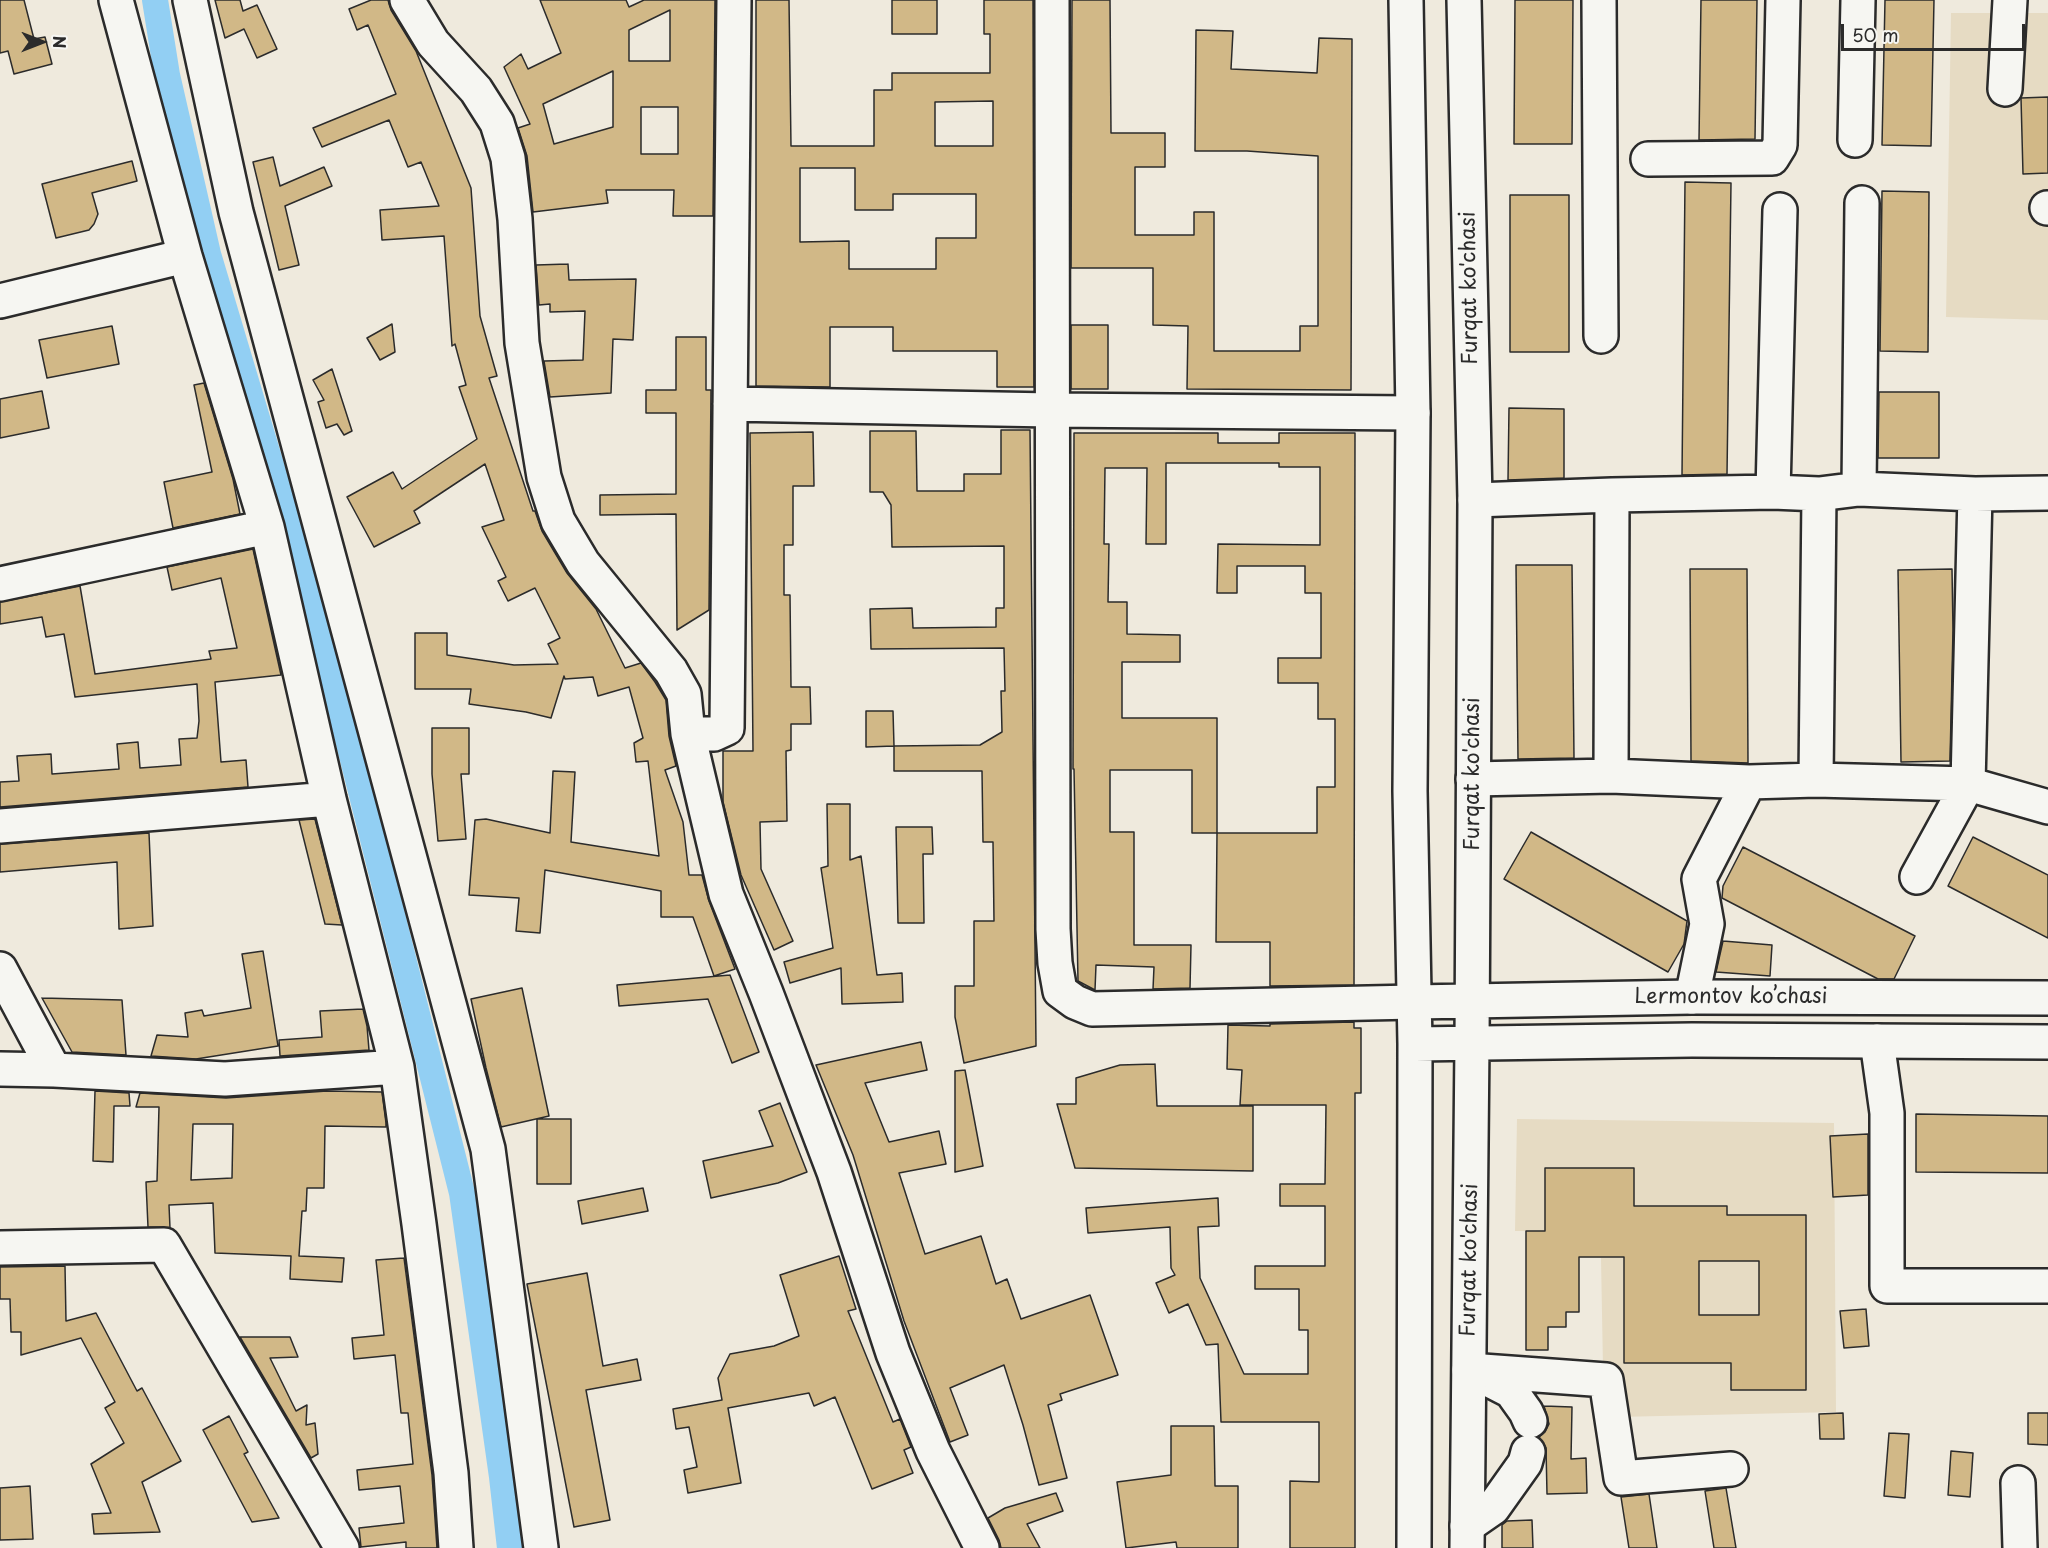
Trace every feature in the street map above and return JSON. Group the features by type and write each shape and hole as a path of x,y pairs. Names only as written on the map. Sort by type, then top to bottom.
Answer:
{"street":[{"path":"116,0 185,256 267,527 329,798 397,1066 451,1473 456,1548"},
{"path":"190,0 236,212 488,1149 541,1548"},
{"path":"407,0 433,44 476,90 497,123 505,149 515,219 522,343 544,477 558,521 583,563 671,671 684,694 688,734 726,894 834,1172 892,1353 933,1451 982,1548"},
{"path":"688,734 714,734 727,728 734,0"},
{"path":"1051,410 1052,0"},
{"path":"1406,0 1413,412 1410,791 1415,1044 1414,1548"},
{"name":"Furqat ko'chasi","path":"1464,0 1475,500 1467,1537"},
{"path":"1599,0 1601,336"},
{"path":"1648,159 1772,158 1780,145 1783,0"},
{"path":"1855,140 1858,0"},
{"path":"2005,89 2010,0"},
{"path":"1859,489 1862,203"},
{"path":"1773,492 1780,210"},
{"path":"0,301 185,256"},
{"path":"730,404 1051,410 1413,412"},
{"name":"Lermontov ko’chasi","path":"1051,410 1053,929 1055,963 1060,991 1075,1002 1092,1009 1692,996 2048,998"},
{"path":"1475,500 1773,492 1819,494 1859,489 1975,494 2048,493"},
{"path":"1816,780 1819,494"},
{"path":"1917,877 1968,784 1975,494"},
{"path":"1611,776 1612,495"},
{"path":"0,584 267,527"},
{"path":"1473,779 1611,776 1749,782 1816,780 1968,784 2048,807"},
{"path":"1692,996 1707,924 1699,879 1749,782"},
{"path":"0,826 329,798"},
{"path":"0,969 54,1070"},
{"name":"Lermontov ko’chasi","path":"1415,1044 1692,1040 2048,1042"},
{"path":"1877,1041 1887,1113 1887,1286 2048,1286"},
{"path":"0,1069 225,1079 397,1066"},
{"path":"0,1248 164,1245 332,1547"},
{"path":"1467,1537 1508,1490 1525,1463 1529,1437 1526,1412 1511,1391 1469,1370"},
{"path":"1469,1370 1606,1380 1621,1478 1731,1469"},
{"path":"2018,1483 2020,1548"}],"shaded area":[{"path":"1951,13 2048,13 2048,320 1946,317"},
{"path":"1517,1119 1834,1123 1836,1412 1617,1417 1603,1368 1601,1258 1545,1257 1545,1231 1515,1231"}],"building":[{"path":"0,0 24,0 34,39 45,37 52,64 14,74 8,51 0,53"},
{"path":"215,0 240,0 243,11 257,5 277,49 257,58 244,29 225,38"},
{"path":"371,0 388,0 391,10 416,51 471,188 480,316 497,376 489,378 533,511 567,573 596,609 625,668 641,663 666,700 669,736 676,766 665,770 683,822 689,875 702,875 709,901 735,969 714,976 693,917 661,917 661,891 545,870 540,933 516,931 519,898 469,895 475,820 486,819 550,833 553,771 575,772 571,842 659,856 648,761 636,762 634,743 643,738 629,687 598,696 593,677 565,679 564,676 551,718 469,704 471,689 415,689 415,633 447,633 447,655 514,665 558,664 548,644 560,638 535,588 508,601 498,581 506,577 482,527 504,520 485,464 414,511 420,523 374,547 347,497 393,472 402,489 477,439 459,387 466,385 455,344 452,346 444,236 382,240 380,210 439,206 421,162 408,167 389,120 322,147 313,128 396,94 368,25 357,30 349,9"},
{"path":"540,0 626,0 629,7 644,0 715,0 713,216 673,216 674,190 606,190 608,203 533,212 527,156 518,128 530,124 504,67 521,54 528,69 561,53","holes":["670,10 670,61 629,61 629,30","613,71 613,127 554,144 543,104","641,107 678,107 678,154 641,154"]},
{"path":"756,0 789,0 791,146 874,146 874,90 892,90 892,73 990,73 990,34 984,34 984,0 1033,0 1034,387 997,387 997,351 893,351 893,327 830,327 830,387 756,386","holes":["993,101 993,146 935,146 935,102","800,168 855,168 855,210 893,210 893,194 976,194 976,238 936,238 936,269 849,269 849,241 800,242"]},
{"path":"892,0 937,0 937,34 892,34"},
{"path":"1072,0 1110,0 1111,133 1165,133 1165,167 1135,167 1135,235 1194,235 1194,212 1214,212 1214,351 1300,351 1300,326 1318,326 1318,156 1247,151 1195,151 1196,30 1233,31 1231,69 1317,73 1319,38 1352,39 1351,390 1187,389 1188,326 1153,325 1153,268 1071,268"},
{"path":"1515,0 1573,0 1572,144 1514,144"},
{"path":"1701,0 1757,0 1755,139 1699,140"},
{"path":"1885,0 1934,0 1931,146 1882,145"},
{"path":"2048,97 2048,173 2023,174 2021,98"},
{"path":"273,157 280,186 324,167 332,186 285,206 299,265 279,270 253,162"},
{"path":"132,161 137,181 92,193 98,214 89,230 56,238 42,184"},
{"path":"1685,182 1731,183 1727,474 1682,475"},
{"path":"1882,191 1929,192 1928,352 1880,351"},
{"path":"1510,195 1569,195 1569,352 1510,352"},
{"path":"568,264 569,280 636,279 633,340 613,339 611,393 550,397 544,361 583,360 585,311 550,312 550,304 539,305 536,265"},
{"path":"392,324 395,352 380,360 367,338"},
{"path":"1071,325 1108,325 1108,389 1071,389"},
{"path":"112,326 119,364 47,378 39,340"},
{"path":"676,337 706,337 706,390 711,390 709,610 677,630 676,514 600,515 600,495 676,494 676,413 646,413 646,390 676,390"},
{"path":"332,369 352,431 344,435 337,424 326,428 318,402 324,400 313,380"},
{"path":"204,383 233,479 240,514 173,528 164,482 212,472 194,385"},
{"path":"42,391 49,428 0,438 0,399"},
{"path":"1879,392 1939,392 1939,458 1878,458"},
{"path":"1509,408 1564,409 1564,478 1508,480"},
{"path":"1001,430 1030,430 1036,1046 964,1063 955,1017 955,986 974,986 974,921 994,921 993,842 983,842 982,771 894,771 894,746 980,745 1002,732 1001,691 1005,691 1004,648 871,649 870,609 912,608 913,628 996,627 996,608 1004,608 1004,546 892,547 891,505 883,492 870,492 870,431 916,431 917,491 964,491 964,474 1001,474"},
{"path":"813,432 814,486 793,486 793,545 784,545 784,595 790,595 791,687 810,687 811,724 791,724 791,750 786,751 787,821 760,822 761,869 793,941 774,950 741,875 723,802 723,751 753,751 750,433"},
{"path":"1074,433 1218,433 1218,443 1279,443 1279,433 1355,433 1354,985 1270,986 1270,942 1216,942 1217,833 1192,833 1192,770 1110,770 1110,832 1134,832 1134,945 1191,945 1190,988 1153,989 1154,967 1096,965 1095,990 1078,981 1073,769","holes":["1166,463 1279,463 1279,467 1320,467 1320,545 1218,544 1217,593 1237,593 1237,566 1305,566 1305,593 1321,593 1321,658 1278,658 1278,683 1318,683 1318,719 1335,719 1335,787 1317,787 1317,833 1217,833 1217,718 1122,718 1122,662 1180,662 1180,635 1127,634 1127,602 1108,602 1109,544 1104,544 1105,468 1147,468 1146,544 1166,544"]},
{"path":"253,549 281,675 215,682 221,762 246,760 248,787 0,807 0,782 19,781 17,756 51,754 52,774 119,769 117,744 138,742 140,768 181,765 179,739 197,738 199,721 197,684 75,697 64,634 46,637 42,617 0,624 0,602 80,586 95,674 211,659 209,651 237,648 221,578 172,590 167,567"},
{"path":"1516,565 1572,565 1574,758 1518,759"},
{"path":"1690,569 1747,569 1748,763 1691,761"},
{"path":"1952,569 1950,761 1901,762 1898,570"},
{"path":"866,711 893,711 894,746 866,747"},
{"path":"432,728 469,728 469,774 461,774 466,839 438,841 432,774"},
{"path":"827,804 850,804 850,860 861,856 877,975 902,973 903,1002 842,1004 841,968 790,983 784,962 833,948 821,868 828,866"},
{"path":"315,819 342,925 325,924 299,820"},
{"path":"896,827 932,827 933,854 923,854 924,923 898,923"},
{"path":"1531,832 1687,921 1684,944 1668,972 1504,879"},
{"path":"149,833 153,926 119,929 117,862 0,872 0,844"},
{"path":"1973,837 2048,875 2048,938 1948,886"},
{"path":"1743,847 1915,936 1894,979 1878,979 1722,898 1723,886"},
{"path":"1723,941 1772,945 1770,976 1716,972"},
{"path":"263,951 278,1046 196,1059 151,1056 157,1035 188,1037 185,1013 202,1010 204,1016 251,1008 242,954"},
{"path":"730,975 759,1052 732,1063 708,999 619,1006 617,985"},
{"path":"522,988 549,1116 501,1127 471,999"},
{"path":"42,998 122,1000 126,1055 72,1052"},
{"path":"363,1009 369,1050 280,1056 279,1040 322,1037 320,1011"},
{"path":"1354,1022 1354,1028 1361,1028 1361,1093 1355,1093 1355,1548 1290,1548 1290,1481 1319,1482 1319,1422 1221,1422 1218,1344 1206,1345 1188,1304 1169,1313 1156,1283 1175,1275 1171,1268 1170,1227 1088,1233 1086,1208 1218,1198 1219,1226 1198,1227 1200,1278 1244,1374 1308,1374 1308,1330 1299,1330 1299,1289 1255,1289 1255,1266 1325,1266 1325,1206 1280,1206 1280,1184 1325,1184 1326,1105 1240,1105 1242,1070 1227,1069 1228,1025 1270,1026 1270,1024"},
{"path":"921,1042 927,1070 865,1083 889,1142 939,1131 946,1164 899,1173 925,1254 981,1236 996,1284 1007,1279 1021,1319 1090,1295 1118,1375 1060,1394 1062,1400 1048,1405 1067,1478 1039,1485 1004,1365 950,1388 968,1435 950,1442 904,1321 853,1155 816,1065"},
{"path":"1155,1064 1157,1106 1253,1106 1253,1171 1075,1168 1057,1104 1076,1104 1076,1078 1120,1065"},
{"path":"965,1070 983,1166 955,1172 955,1071"},
{"path":"95,1091 129,1093 130,1106 114,1106 113,1162 93,1161"},
{"path":"327,1091 382,1092 386,1127 325,1126 324,1188 307,1188 306,1211 302,1211 299,1256 344,1258 342,1282 290,1279 291,1256 215,1253 213,1203 169,1205 170,1228 148,1227 146,1182 157,1181 159,1107 136,1107 140,1093 226,1098","holes":["193,1124 233,1124 232,1178 191,1180"]},
{"path":"780,1103 807,1172 778,1183 711,1198 703,1161 773,1146 759,1111"},
{"path":"1916,1114 2048,1116 2048,1173 1916,1172"},
{"path":"537,1119 571,1119 571,1184 537,1184"},
{"path":"1868,1134 1868,1195 1833,1197 1830,1136"},
{"path":"1545,1168 1634,1168 1634,1206 1727,1206 1727,1215 1806,1215 1806,1390 1731,1390 1731,1363 1624,1363 1624,1257 1579,1257 1579,1312 1566,1312 1566,1327 1548,1327 1548,1350 1526,1350 1526,1231 1545,1231","holes":["1699,1261 1759,1261 1759,1315 1699,1315"]},
{"path":"643,1188 648,1211 582,1224 578,1201"},
{"path":"839,1256 856,1309 848,1311 893,1422 900,1419 911,1447 904,1450 913,1473 872,1489 835,1397 814,1406 809,1393 728,1408 741,1483 688,1493 684,1470 697,1467 689,1427 676,1429 673,1409 722,1400 718,1378 730,1354 774,1346 799,1336 780,1275"},
{"path":"404,1258 432,1475 437,1548 406,1548 406,1542 361,1547 359,1528 404,1523 400,1486 359,1490 357,1470 413,1464 408,1413 401,1413 395,1355 354,1359 352,1338 384,1335 376,1260"},
{"path":"65,1266 66,1321 96,1313 137,1391 142,1388 181,1461 142,1482 160,1532 94,1534 92,1514 111,1513 91,1464 124,1443 105,1408 115,1402 81,1338 21,1355 21,1332 11,1332 10,1299 0,1299 0,1267"},
{"path":"587,1273 603,1366 637,1359 641,1380 586,1390 610,1520 574,1527 527,1284"},
{"path":"1866,1309 1869,1346 1844,1348 1840,1311"},
{"path":"240,1337 290,1337 298,1357 270,1358 296,1411 307,1405 306,1425 315,1423 318,1454 311,1458"},
{"path":"1544,1406 1572,1407 1571,1459 1586,1458 1587,1493 1547,1494 1546,1448 1539,1437 1549,1424"},
{"path":"1843,1413 1844,1439 1820,1439 1819,1414"},
{"path":"2028,1413 2048,1413 2048,1445 2028,1444"},
{"path":"229,1416 248,1452 244,1454 279,1518 252,1522 203,1430"},
{"path":"1171,1426 1214,1426 1215,1486 1238,1486 1238,1548 1177,1548 1176,1542 1126,1548 1117,1482 1171,1475"},
{"path":"1889,1433 1909,1434 1905,1498 1884,1496"},
{"path":"1951,1451 1973,1453 1970,1497 1948,1495"},
{"path":"30,1486 33,1539 0,1540 0,1488"},
{"path":"1726,1488 1736,1548 1714,1548 1705,1491"},
{"path":"1056,1493 1063,1511 1027,1524 1040,1548 1001,1548 988,1518 1005,1508"},
{"path":"1649,1494 1657,1548 1629,1548 1621,1497"},
{"path":"1532,1520 1533,1548 1502,1548 1502,1525 1507,1521"}],"waterway":[{"path":"155,0 167,75 208,254 322,636 462,1193 510,1548"}]}
